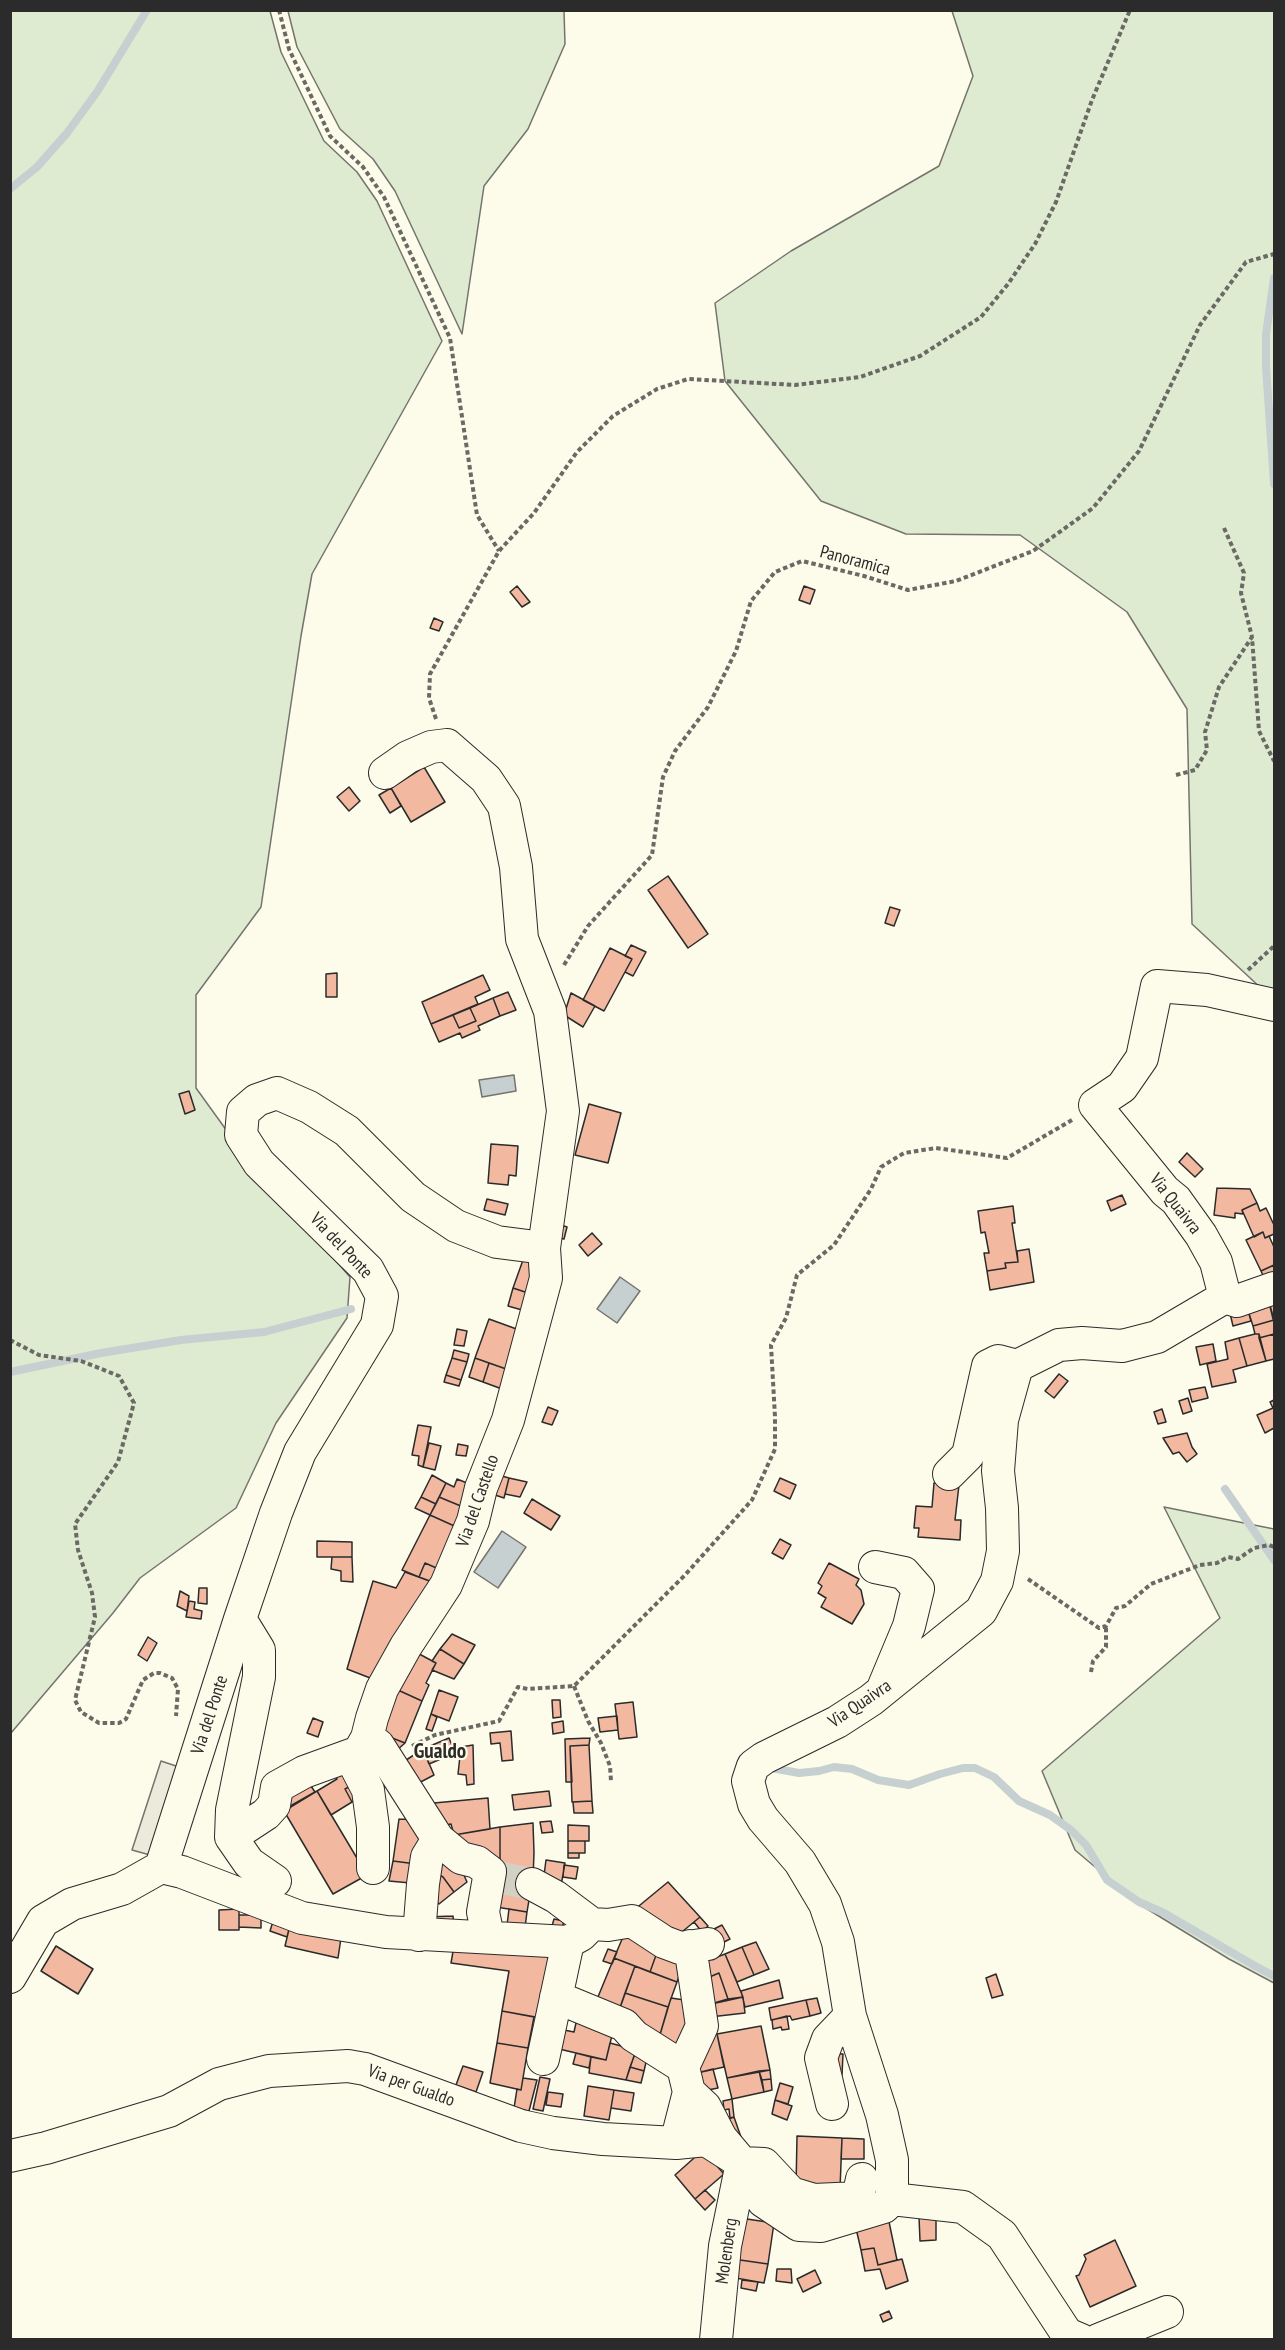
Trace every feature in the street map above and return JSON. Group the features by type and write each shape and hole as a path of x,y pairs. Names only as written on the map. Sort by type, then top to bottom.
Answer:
{"street":[{"path":"385,773 408,757 431,747 447,745 486,779 504,806 516,867 522,939 550,1011 563,1111 544,1248"},
{"path":"1095,1105 1122,1087 1142,1058 1157,986 1207,990 1275,1005"},
{"name":"Via del Ponte","path":"161,1867 276,1513 300,1452 377,1325 382,1296 368,1270 259,1164 241,1135 243,1112 257,1100 277,1093 309,1107 347,1131 413,1197 456,1227 497,1242 544,1248"},
{"name":"Via Quaivra","path":"1095,1105 1165,1191 1176,1200 1201,1235 1216,1262 1225,1297"},
{"name":"Via del Castello","path":"363,1745 382,1689 406,1646 446,1585 473,1521 481,1488 508,1420 546,1278 544,1248"},
{"path":"949,1474 968,1455 988,1366 998,1361 1017,1366 1059,1346 1082,1343 1122,1346 1157,1337 1225,1297 1237,1301 1275,1288"},
{"name":"Via Quaivra","path":"892,2199 892,2160 882,2115 850,2016 838,1942 825,1904 800,1862 754,1804 748,1780 753,1766 764,1758 837,1722 882,1690 981,1611 997,1581 1003,1551 998,1471 1002,1420 1017,1366"},
{"path":"875,1567 904,1573 918,1588 909,1626 882,1690"},
{"path":"240,1619 259,1650 259,1677 232,1810 231,1837 249,1863 275,1881"},
{"path":"231,1837 266,1814 274,1805 277,1787 363,1745 378,1745 438,1839 461,1858 477,1862 493,1874 483,1912 488,1936"},
{"path":"363,1745 355,1765 368,1790 373,1827 373,1868"},
{"path":"419,1935 427,1857 438,1839"},
{"path":"10,1977 43,1921 72,1904 122,1889 161,1867 193,1876 302,1918 386,1932 488,1936 580,1933 632,1921 680,1948 699,1945 702,2026 686,2080 676,2143"},
{"path":"532,1884 556,1897 580,1933"},
{"path":"543,2059 556,1997 580,1933"},
{"path":"556,1997 624,2025 686,2080 705,2107 721,2138 742,2163 763,2201 800,2225 821,2226 884,2207 892,2199 963,2207 1002,2235 1067,2334 1081,2340"},
{"path":"832,2104 821,2058 828,2039 850,2016"},
{"name":"Via per Gualdo","path":"10,2156 46,2148 169,2111 219,2084 268,2071 348,2066 365,2069 410,2084 521,2126 553,2133 603,2139 676,2143 706,2140 742,2163"},
{"path":"742,2163 764,2164 790,2193 814,2200 858,2198 862,2179"},
{"name":"Molenberg","path":"716,2340 725,2246 742,2163"},
{"path":"1098,2340 1167,2312"}],"path":[{"path":"279,10 289,49 330,136 363,167 384,197 450,338 477,515 500,551"},
{"path":"447,745 429,698 430,674 500,551 534,513 577,452 613,416 657,389 688,379 795,385 860,377 920,356 981,317 1008,284 1035,244 1056,202 1092,100 1130,10"},
{"name":"Panoramica","path":"550,1011 558,974 588,927 652,855 663,777 675,751 708,707 736,651 751,601 775,572 801,561 864,576 908,590 956,580 1033,551 1093,508 1139,451 1200,325 1246,262 1275,254"},
{"path":"1224,528 1244,573 1241,593 1252,637 1259,731 1275,761"},
{"path":"1176,775 1195,770 1207,750 1205,732 1219,687 1252,637"},
{"path":"390,1763 403,1750 435,1735 499,1721 518,1687 528,1689 574,1686 686,1575 752,1500 775,1449 771,1344 786,1318 798,1275 834,1245 871,1189 881,1167 904,1153 936,1148 1007,1158 1095,1105"},
{"path":"10,1340 39,1356 81,1360 119,1376 134,1403 118,1462 75,1524 78,1550 92,1593 95,1617 75,1700 81,1712 99,1723 119,1723 126,1719 143,1680 160,1672 172,1678 178,1689 174,1728"},
{"path":"1090,1672 1093,1661 1106,1647 1106,1626 1116,1608 1125,1606 1151,1584 1200,1565 1217,1563 1228,1557 1238,1559 1254,1548 1269,1545 1275,1547"},
{"path":"1001,1563 1056,1596 1099,1628 1106,1626"},
{"path":"574,1686 588,1721 607,1758 611,1781"}],"green space":[{"path":"11,11 270,11 281,52 324,141 357,172 377,201 442,341 312,574 261,907 196,995 196,1088 250,1163 350,1277 347,1318 276,1423 236,1508 140,1578 11,1733"},
{"path":"288,11 564,11 565,44 528,129 484,186 462,334 395,191 373,159 340,129 297,47"},
{"path":"952,11 1274,11 1274,1004 1263,990 1192,924 1187,709 1127,612 1020,535 906,534 821,501 725,381 715,303 791,251 939,166 973,76"},
{"path":"1164,1507 1274,1529 1274,1983 1229,1959 1139,1904 1075,1850 1042,1771 1220,1618"}],"shaded area":[{"path":"514,1075 516,1091 482,1097 479,1080"},
{"path":"620,1277 640,1291 617,1323 597,1309"},
{"path":"502,1531 526,1547 498,1588 474,1572"},
{"path":"161,1761 179,1767 150,1855 132,1850"}],"building":[{"path":"517,586 530,602 522,607 510,592"},
{"path":"804,586 815,590 810,604 799,600"},
{"path":"434,618 443,622 439,631 430,628"},
{"path":"424,767 445,802 411,822 391,788"},
{"path":"349,787 360,801 349,811 337,797"},
{"path":"391,788 401,806 390,813 379,795"},
{"path":"668,876 708,934 688,948 648,890"},
{"path":"890,907 900,910 894,926 885,923"},
{"path":"631,945 646,952 633,976 625,972 632,959 625,956"},
{"path":"610,948 632,959 604,1011 583,1000"},
{"path":"337,973 337,997 326,997 326,974"},
{"path":"483,975 490,990 475,997 478,1004 431,1024 422,1002"},
{"path":"508,992 516,1010 500,1016 493,998"},
{"path":"571,993 595,1006 583,1027 564,1015"},
{"path":"493,998 500,1016 478,1026 480,1030 462,1038 460,1033 439,1042 431,1024 453,1015 459,1028 476,1021 470,1008"},
{"path":"470,1008 476,1021 459,1028 453,1015"},
{"path":"189,1091 195,1110 185,1114 179,1094"},
{"path":"589,1104 621,1113 608,1163 575,1155"},
{"path":"491,1144 518,1146 516,1176 509,1175 508,1185 488,1183"},
{"path":"1187,1153 1203,1169 1195,1177 1179,1162"},
{"path":"1217,1188 1250,1189 1257,1203 1242,1210 1243,1214 1235,1213 1235,1218 1214,1215"},
{"path":"1122,1195 1126,1204 1111,1211 1107,1201"},
{"path":"487,1199 508,1204 505,1215 484,1210"},
{"path":"1257,1203 1260,1211 1266,1208 1274,1225 1274,1234 1265,1238 1263,1232 1254,1237 1242,1210"},
{"path":"1013,1206 1015,1223 1012,1223 1018,1262 1005,1263 1006,1268 987,1271 984,1253 989,1253 985,1232 981,1233 978,1211"},
{"path":"558,1224 567,1227 564,1239 554,1237"},
{"path":"1263,1232 1265,1238 1269,1236 1274,1247 1274,1265 1261,1271 1246,1240"},
{"path":"592,1233 602,1244 588,1256 579,1245"},
{"path":"1029,1249 1034,1282 990,1290 987,1271 1006,1268 1005,1263 1018,1262 1017,1251"},
{"path":"523,1260 530,1262 531,1294 513,1288"},
{"path":"1274,1265 1274,1278 1266,1282 1261,1271"},
{"path":"513,1288 534,1295 529,1312 508,1306"},
{"path":"1274,1296 1274,1323 1268,1298"},
{"path":"1268,1298 1274,1320 1253,1326 1246,1304"},
{"path":"1246,1304 1251,1321 1233,1326 1229,1309"},
{"path":"489,1319 522,1331 509,1370 475,1358"},
{"path":"1274,1320 1274,1334 1259,1338 1259,1334 1255,1334 1253,1326"},
{"path":"457,1329 467,1331 464,1346 454,1345"},
{"path":"1259,1334 1266,1361 1247,1366 1239,1338"},
{"path":"1274,1334 1274,1359 1266,1361 1259,1338"},
{"path":"1239,1338 1247,1366 1233,1370 1236,1382 1212,1387 1207,1364 1228,1359 1225,1342"},
{"path":"1213,1344 1216,1361 1200,1365 1196,1347"},
{"path":"454,1350 469,1354 467,1362 452,1358"},
{"path":"452,1358 467,1362 461,1380 446,1375"},
{"path":"475,1358 489,1363 483,1382 469,1377"},
{"path":"489,1363 509,1370 502,1389 483,1382"},
{"path":"1059,1374 1068,1381 1054,1398 1045,1391"},
{"path":"446,1375 461,1380 459,1386 444,1382"},
{"path":"1205,1387 1208,1398 1192,1402 1189,1390"},
{"path":"1188,1398 1192,1411 1183,1414 1179,1401"},
{"path":"1274,1400 1274,1428 1265,1433 1257,1415 1273,1408 1270,1402"},
{"path":"548,1407 558,1411 552,1425 542,1422"},
{"path":"1162,1409 1166,1422 1158,1424 1154,1412"},
{"path":"418,1425 431,1427 423,1467 418,1465 419,1456 412,1455"},
{"path":"1187,1433 1197,1454 1187,1462 1179,1452 1173,1454 1163,1438"},
{"path":"429,1443 441,1446 435,1470 423,1467"},
{"path":"458,1444 468,1446 466,1456 456,1455"},
{"path":"491,1473 509,1478 504,1498 486,1492"},
{"path":"432,1475 446,1483 436,1504 421,1497"},
{"path":"509,1478 527,1482 520,1497 505,1494"},
{"path":"780,1478 796,1485 790,1499 774,1491"},
{"path":"457,1479 477,1487 468,1509 439,1497 446,1483 454,1487"},
{"path":"934,1483 959,1485 955,1520 961,1520 960,1540 918,1537 919,1528 914,1528 916,1506 932,1507"},
{"path":"421,1497 436,1504 430,1515 415,1508"},
{"path":"439,1497 468,1509 461,1529 430,1515"},
{"path":"532,1499 560,1516 551,1530 524,1513"},
{"path":"430,1515 461,1529 441,1570 425,1563 419,1577 402,1570"},
{"path":"780,1539 791,1545 783,1559 772,1553"},
{"path":"317,1541 352,1542 352,1557 317,1557"},
{"path":"332,1557 352,1557 353,1582 341,1581 341,1571 331,1569"},
{"path":"425,1563 441,1570 435,1583 419,1577"},
{"path":"829,1563 859,1579 856,1585 861,1590 864,1604 852,1624 821,1607 826,1598 818,1593 822,1586 818,1583"},
{"path":"405,1572 435,1583 383,1683 347,1669 373,1581 396,1588"},
{"path":"199,1588 207,1588 207,1604 198,1603"},
{"path":"180,1591 189,1596 187,1611 177,1606"},
{"path":"189,1601 195,1602 194,1609 202,1611 201,1619 186,1617"},
{"path":"452,1634 475,1645 464,1664 440,1649"},
{"path":"148,1637 157,1643 147,1661 138,1655"},
{"path":"410,1649 436,1663 426,1683 429,1685 422,1701 389,1686"},
{"path":"440,1649 464,1664 454,1679 432,1670 436,1663 432,1661"},
{"path":"389,1686 422,1701 405,1743 377,1729"},
{"path":"439,1690 458,1697 449,1721 431,1714"},
{"path":"552,1700 560,1700 561,1717 553,1718"},
{"path":"633,1702 637,1737 619,1739 615,1704"},
{"path":"431,1714 437,1717 432,1731 426,1729"},
{"path":"617,1716 618,1730 600,1732 598,1718"},
{"path":"313,1718 323,1722 318,1737 307,1733"},
{"path":"563,1721 564,1732 553,1734 552,1723"},
{"path":"511,1731 513,1760 502,1761 500,1743 491,1744 490,1733"},
{"path":"387,1736 405,1743 396,1751"},
{"path":"449,1738 455,1753 429,1764 423,1749"},
{"path":"590,1738 589,1745 570,1746 572,1782 566,1782 565,1739"},
{"path":"473,1745 474,1784 467,1785 466,1775 458,1774 461,1747"},
{"path":"589,1745 592,1801 572,1802 570,1746"},
{"path":"423,1749 434,1775 411,1787 397,1766"},
{"path":"346,1764 356,1783 345,1789 352,1802 331,1815 317,1791 337,1779 332,1771"},
{"path":"299,1779 309,1783 315,1792 285,1809"},
{"path":"356,1783 364,1796 352,1802 345,1789"},
{"path":"317,1791 367,1875 333,1894 284,1811"},
{"path":"549,1791 551,1806 514,1810 512,1795"},
{"path":"488,1798 490,1829 454,1835 451,1824 435,1827 423,1804"},
{"path":"592,1801 593,1813 574,1813 573,1802"},
{"path":"399,1819 420,1820 424,1865 393,1861"},
{"path":"551,1821 553,1832 542,1833 540,1822"},
{"path":"533,1823 533,1879 497,1872 500,1859 500,1827"},
{"path":"568,1825 589,1826 589,1841 568,1841"},
{"path":"500,1827 500,1859 487,1858 454,1835"},
{"path":"568,1841 585,1841 585,1853 568,1853"},
{"path":"443,1848 463,1873 467,1882 454,1892 443,1877 428,1868"},
{"path":"568,1853 579,1853 579,1858 568,1858"},
{"path":"546,1860 565,1863 561,1886 543,1883"},
{"path":"393,1861 424,1865 421,1884 389,1881"},
{"path":"564,1865 578,1867 576,1879 563,1877"},
{"path":"428,1868 443,1877 454,1892 439,1904 425,1888"},
{"path":"497,1872 533,1879 531,1888 495,1881"},
{"path":"495,1881 531,1888 527,1912 490,1906"},
{"path":"668,1882 700,1917 671,1941 634,1910"},
{"path":"239,1909 239,1930 219,1930 219,1910"},
{"path":"509,1909 527,1912 524,1935 506,1933"},
{"path":"239,1915 261,1915 261,1928 239,1927"},
{"path":"453,1916 454,1928 427,1917"},
{"path":"700,1917 708,1926 702,1932 694,1922"},
{"path":"274,1918 290,1925 287,1937 270,1931"},
{"path":"554,1919 564,1921 560,1936 550,1933"},
{"path":"290,1925 341,1938 338,1958 285,1946"},
{"path":"722,1925 730,1939 720,1944 712,1930"},
{"path":"626,1930 660,1944 650,1972 614,1958"},
{"path":"455,1940 557,1950 541,2018 502,2011 509,1971 451,1963"},
{"path":"756,1942 769,1969 754,1975 742,1947"},
{"path":"660,1944 686,1956 677,1982 650,1972"},
{"path":"56,1946 93,1969 78,1994 41,1971"},
{"path":"742,1947 754,1975 737,1982 725,1954"},
{"path":"608,1949 617,1952 612,1964 603,1961"},
{"path":"725,1954 743,1997 728,1999 719,1973 700,1981 696,1965"},
{"path":"614,1958 635,1966 616,2019 593,2009"},
{"path":"635,1966 677,1982 668,2007 625,1993"},
{"path":"719,1973 728,1999 707,2005 700,1981"},
{"path":"996,1974 1003,1995 992,1998 986,1978"},
{"path":"779,1980 783,1998 745,2007 741,1991"},
{"path":"625,1993 668,2007 659,2038 616,2019"},
{"path":"743,1997 745,2013 710,2017 707,2005"},
{"path":"671,1998 691,2001 696,2017 680,2048 659,2038"},
{"path":"817,1998 821,2013 810,2016 806,2000"},
{"path":"806,2000 810,2016 792,2020 790,2016 771,2020 769,2008"},
{"path":"502,2011 534,2017 528,2048 497,2043"},
{"path":"578,2014 615,2023 606,2060 559,2049 564,2030 574,2032"},
{"path":"787,2016 789,2029 782,2030 781,2027 773,2029 772,2020"},
{"path":"761,2026 770,2070 727,2078 717,2034"},
{"path":"717,2034 724,2067 697,2073 698,2038"},
{"path":"497,2043 528,2048 521,2090 490,2083"},
{"path":"610,2043 636,2050 626,2080 589,2073 591,2057 606,2060"},
{"path":"576,2053 591,2057 589,2068 573,2064"},
{"path":"635,2054 647,2058 644,2071 630,2067"},
{"path":"832,2054 843,2054 842,2075 831,2074"},
{"path":"463,2066 483,2072 476,2092 456,2085"},
{"path":"630,2067 644,2071 641,2083 626,2080"},
{"path":"713,2069 718,2088 703,2091 697,2073"},
{"path":"770,2070 771,2079 762,2080 759,2071"},
{"path":"759,2071 764,2092 732,2099 727,2078"},
{"path":"540,2077 550,2079 543,2111 533,2109"},
{"path":"523,2078 537,2080 529,2111 514,2108 517,2089 521,2090"},
{"path":"771,2079 772,2090 764,2092 762,2080"},
{"path":"780,2083 793,2087 788,2104 775,2100"},
{"path":"588,2086 614,2090 609,2120 584,2116"},
{"path":"614,2090 634,2093 631,2111 611,2108"},
{"path":"548,2092 563,2094 561,2107 546,2105"},
{"path":"732,2099 734,2117 730,2118 729,2109 724,2110 723,2101"},
{"path":"775,2100 792,2106 787,2120 772,2114"},
{"path":"734,2117 742,2140 726,2120"},
{"path":"797,2136 842,2138 840,2189 796,2188"},
{"path":"842,2138 864,2139 864,2159 841,2159"},
{"path":"703,2150 724,2174 695,2199 675,2175"},
{"path":"705,2190 715,2200 705,2210 695,2199"},
{"path":"888,2217 897,2260 878,2265 874,2248 861,2250 855,2224"},
{"path":"919,2217 936,2217 936,2240 920,2241"},
{"path":"740,2218 774,2223 768,2264 733,2259"},
{"path":"1115,2240 1136,2286 1090,2307 1076,2276 1079,2275 1086,2259 1084,2255"},
{"path":"874,2248 878,2265 902,2259 908,2281 886,2289 880,2269 865,2271 861,2250"},
{"path":"733,2259 768,2264 764,2283 730,2277"},
{"path":"777,2269 791,2269 792,2283 776,2281"},
{"path":"815,2270 821,2283 803,2292 797,2279"},
{"path":"742,2280 758,2282 756,2291 741,2288"},
{"path":"889,2311 892,2318 883,2322 880,2315"}],"waterway":[{"path":"10,189 37,167 67,133 97,92 147,10"},
{"path":"1274,278 1266,334 1274,484"},
{"path":"10,1372 101,1353 181,1340 264,1332 351,1309"},
{"path":"1225,1489 1274,1560"},
{"path":"766,1767 799,1773 834,1767 852,1769 878,1780 909,1785 963,1768 975,1768 994,1777 1019,1801 1050,1815 1071,1830 1086,1845 1107,1880 1139,1902 1164,1913 1274,1976"}],"tunnel":[{"path":"496,1877 532,1884"}],"district":[{"name":"Gualdo","path":"440,1752"}]}
